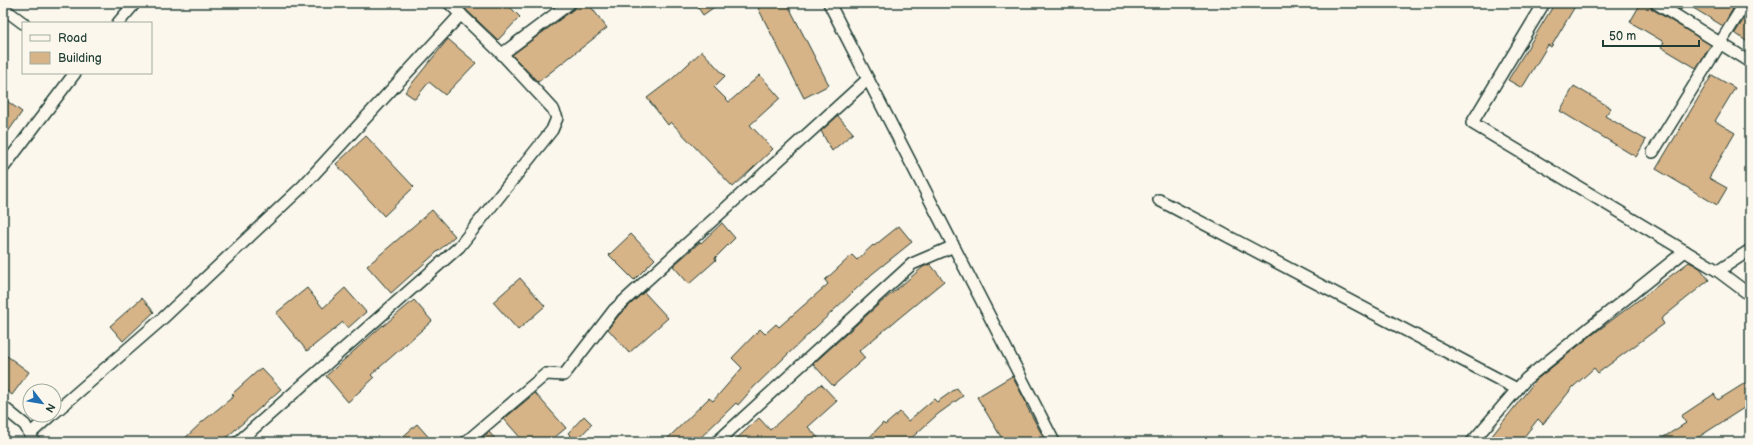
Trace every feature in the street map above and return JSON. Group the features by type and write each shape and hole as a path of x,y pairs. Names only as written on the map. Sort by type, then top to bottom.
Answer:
{"street":[{"path":"119,22 135,3"},
{"path":"238,442 459,247 552,130 557,118 553,109 502,54 449,3"},
{"path":"502,54 570,3"},
{"path":"829,3 1054,442"},
{"path":"1544,3 1472,122 1718,271 1750,295"},
{"path":"1656,3 1750,62"},
{"path":"1653,152 1746,3"},
{"path":"3,8 22,22"},
{"path":"62,406 162,320 303,186 461,14"},
{"path":"3,168 74,74"},
{"path":"466,442 546,374 564,375 614,310 868,79"},
{"path":"1159,200 1518,389"},
{"path":"717,442 912,264 954,246"},
{"path":"1718,271 1750,250"},
{"path":"1472,442 1526,379 1685,251"},
{"path":"3,407 25,425 32,438 44,423"}],"building":[{"path":"459,3 506,3 520,17 498,40"},
{"path":"577,3 588,3 607,28 538,82 512,55 574,9"},
{"path":"695,3 720,3 703,15"},
{"path":"767,3 787,3 829,85 804,98 758,8"},
{"path":"1555,3 1577,3 1551,47 1548,45 1522,88 1508,80"},
{"path":"1641,3 1649,3 1652,9 1711,45 1696,68 1661,47 1664,42 1630,22"},
{"path":"1669,3 1685,3 1681,10"},
{"path":"1685,3 1728,3 1734,7 1723,26"},
{"path":"1750,17 1750,44 1735,33 1744,19 1748,21"},
{"path":"448,39 476,63 445,95 429,82 415,99 405,92"},
{"path":"702,51 725,76 714,87 729,102 760,75 780,98 750,125 773,149 733,187 671,122 668,125 647,98 672,79"},
{"path":"1712,75 1735,88 1715,121 1735,133 1709,178 1727,188 1717,205 1656,169"},
{"path":"1574,86 1611,108 1605,116 1646,140 1636,157 1560,111"},
{"path":"3,98 22,112 3,139"},
{"path":"838,116 853,133 832,151 821,131"},
{"path":"366,136 414,187 384,216 336,164"},
{"path":"432,210 455,236 391,293 367,266"},
{"path":"722,223 735,238 715,258 716,260 689,284 673,266"},
{"path":"899,226 912,242 872,274 754,387 738,405 736,403 696,442 664,442 709,398 713,401 742,368 732,358 760,329 765,334 776,324 779,327 828,284 825,280 852,255 857,260 873,245 874,246"},
{"path":"631,234 655,259 634,280 609,255"},
{"path":"1689,262 1700,268 1709,280 1661,319 1664,324 1598,373 1594,368 1573,387 1543,424 1538,419 1520,442 1487,442 1536,380 1588,338"},
{"path":"930,264 944,281 859,351 865,358 833,386 813,364 878,305 923,267"},
{"path":"520,278 545,306 518,330 493,302"},
{"path":"307,288 323,308 345,288 366,312 348,328 343,322 307,351 276,313"},
{"path":"644,292 668,318 629,353 608,329 619,315"},
{"path":"142,298 154,312 123,341 110,326"},
{"path":"414,300 432,321 371,375 374,378 348,402 326,376 383,325"},
{"path":"3,353 29,372 12,395 3,388"},
{"path":"261,368 281,389 221,442 181,442 202,422 234,396 232,394"},
{"path":"1012,376 1046,442 1004,442 977,397"},
{"path":"1750,380 1750,404 1691,442 1656,442 1686,423 1681,416 1714,394 1718,400"},
{"path":"821,384 837,401 808,427 822,442 733,442 759,418 770,430"},
{"path":"957,388 963,396 938,414 907,442 865,442 883,423 885,425 900,412 908,421 934,399 937,402"},
{"path":"535,393 566,428 549,442 524,442 504,419"},
{"path":"584,416 592,424 576,441 568,433"},
{"path":"417,424 433,442 397,442"},
{"path":"489,432 498,442 477,442"}]}
